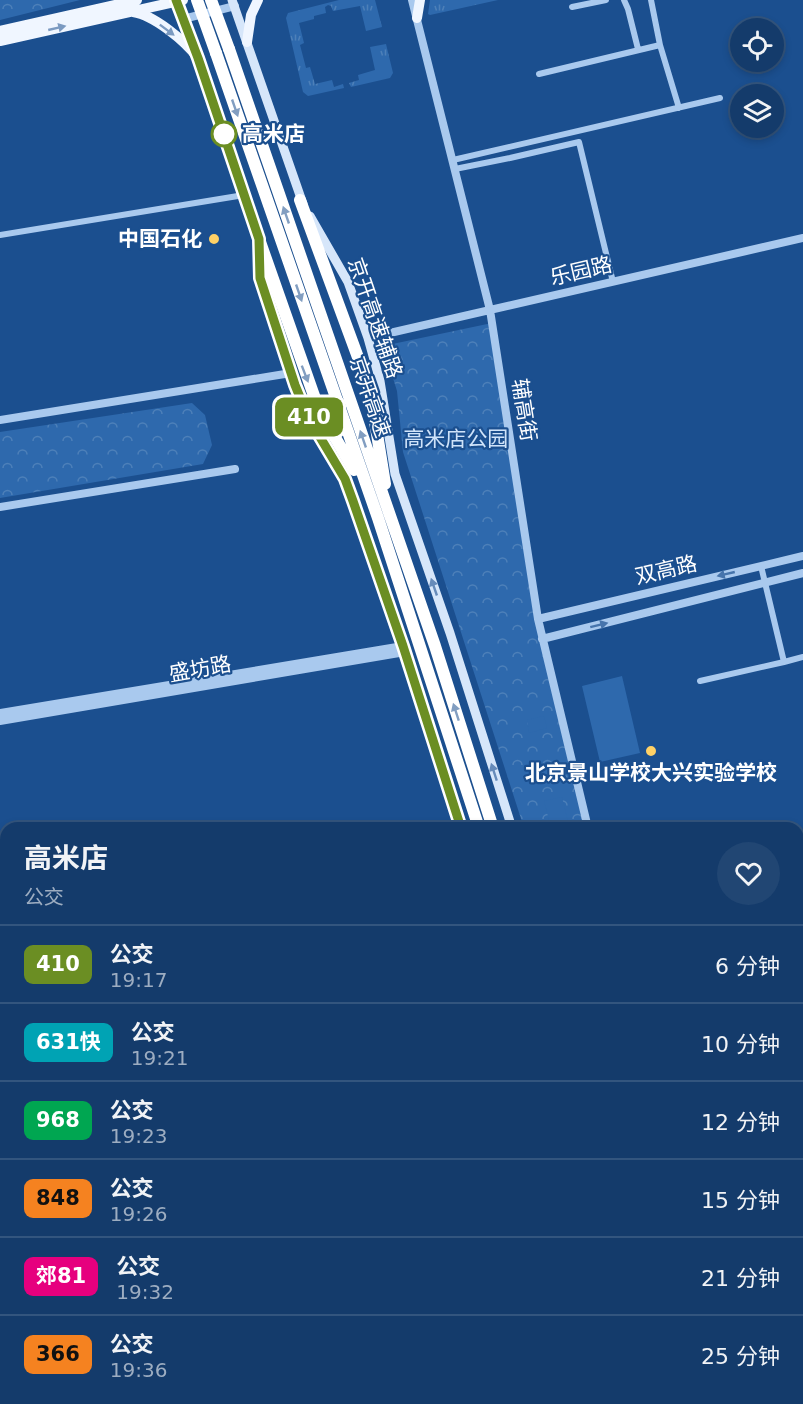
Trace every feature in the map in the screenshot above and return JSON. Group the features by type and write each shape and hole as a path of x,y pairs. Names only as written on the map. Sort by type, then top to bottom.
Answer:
{"highway":[{"name":"京开高速","path":"197,0 383,516 435,646 491,822"},
{"name":"京开高速","path":"211,0 383,516 477,822"},
{"path":"300,200 370,390 383,516"},
{"path":"259,239 319,410 383,516"}],"main road":[{"path":"105,7 117,0"},
{"path":"0,31 137,0"},
{"path":"0,41 178,0 259,239 260,278 291,373 308,417 345,479 404,649 459,822"},
{"path":"248,42 251,15 258,0"},
{"path":"417,18 420,0"},
{"name":"京开高速辅路","path":"233,3 300,200 340,265 368,338 380,381 394,474 450,633 510,822"},
{"path":"130,12 142,14 155,21 189,47 198,58"}],"street":[{"name":"辅高街","path":"412,0 490,310 538,619 587,822"},
{"path":"572,8 606,0"},
{"path":"624,0 638,49"},
{"path":"651,0 660,45 679,108"},
{"path":"183,19 233,3"},
{"path":"539,74 660,45"},
{"path":"454,164 720,98"},
{"path":"454,164 510,159 579,142 613,282"},
{"path":"0,235 244,195"},
{"name":"乐园路","path":"368,338 803,238"},
{"path":"0,420 291,373"},
{"path":"0,507 235,469"},
{"name":"双高路","path":"538,619 803,556"},
{"path":"762,566 784,662"},
{"name":"双高路","path":"542,639 803,573"},
{"name":"盛坊路","path":"0,713 404,649"},
{"name":"盛坊路","path":"0,721 404,649"},
{"path":"700,681 803,657"}],"green space":[{"path":"0,0 80,0 0,20"},
{"path":"339,0 375,0 382,27 366,31 360,6 333,11 328,5 325,7 326,13 299,23 304,43 300,45 306,68 310,67 315,84 332,80 334,87 343,84 344,88 308,96 303,92 286,18 288,13"},
{"path":"430,0 498,0 430,15 428,14"},
{"path":"386,44 393,73 390,78 351,87 349,83 359,80 358,75 375,70 370,47"},
{"name":"高米店公园","path":"492,323 534,595 587,822 522,822 403,452 397,391 383,346"},
{"path":"192,403 205,415 212,445 203,464 0,498 0,432"},
{"path":"622,676 640,753 600,762 582,686"},
{"path":"544,716 547,728 529,733 527,720"},
{"path":"562,797 568,822 549,822 544,801"}],"bus line":[{"name":"410","path":"176,0 259,239 260,278 295,385 308,417 345,479 403,646 459,822"}],"place":[{"name":"高米店","path":"224,134"},
{"name":"中国石化","path":"214,239"},
{"name":"北京景山学校大兴实验学校","path":"651,751"}]}
